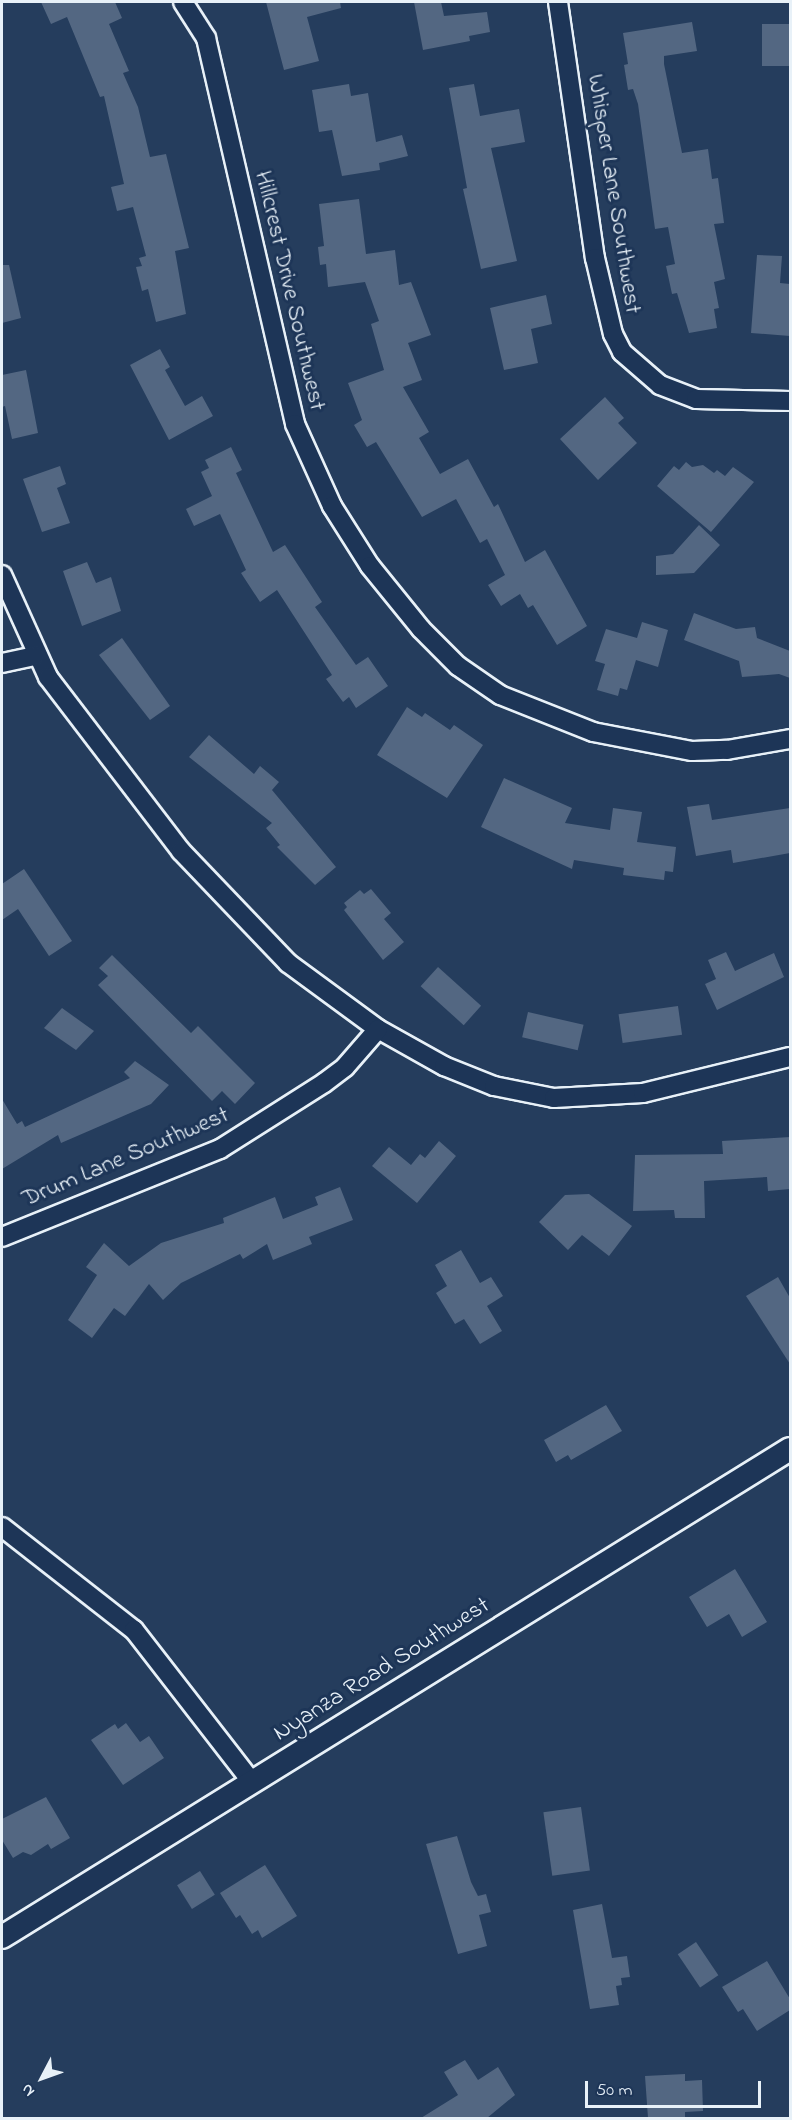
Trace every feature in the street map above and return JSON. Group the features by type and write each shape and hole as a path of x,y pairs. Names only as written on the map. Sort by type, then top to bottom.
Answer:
{"street":[{"name":"Hillcrest Drive Southwest","path":"183,2 206,38 295,424 332,506 370,566 414,620 458,666 500,695 593,732 692,751 727,750 790,740"},
{"name":"Whisper Lane Southwest","path":"558,2 595,258 613,334 622,352 660,385 696,399 790,401"},
{"path":"2,575 36,656 67,705 181,851 230,906 313,984 378,1029 444,1066 494,1086 554,1098 643,1093 790,1058"},
{"path":"2,663 36,656"},
{"name":"Drum Lane Southwest","path":"2,1237 220,1149 324,1083 345,1067 378,1029"},
{"name":"Nyanza Road Southwest","path":"2,1937 790,1449"},
{"path":"2,1527 134,1630 252,1782"}],"building":[{"path":"41,2 115,2 122,18 109,24 129,71 123,73 138,107 150,157 166,154 189,248 175,251 186,314 156,322 148,289 142,291 136,267 142,266 139,258 146,256 133,207 117,211 111,187 124,184 104,96 100,97 67,17 51,24"},
{"path":"266,2 340,2 341,8 307,17 319,61 284,70"},
{"path":"414,2 441,2 444,16 487,12 490,32 469,36 470,41 423,50"},
{"path":"692,22 697,51 664,56 664,64 682,153 708,149 712,179 718,178 724,223 714,224 725,279 714,282 719,308 714,309 717,328 689,333 677,293 672,294 666,266 675,264 668,227 655,229 638,104 633,89 628,90 624,65 628,64 623,33"},
{"path":"762,24 790,24 790,66 762,66"},
{"path":"349,84 351,96 368,93 376,142 402,135 408,156 379,163 380,170 342,176 332,130 319,132 312,90"},
{"path":"474,84 480,116 519,109 525,142 491,148 517,261 481,269 463,189 467,188 449,88"},
{"path":"359,199 366,254 395,250 399,285 411,282 431,335 408,343 422,380 403,387 429,432 419,438 440,474 468,459 494,507 498,504 525,562 545,550 587,626 557,645 533,605 528,608 520,594 501,606 488,585 505,575 487,539 480,543 456,499 422,517 376,442 367,447 354,425 362,420 348,383 384,370 371,324 379,321 365,282 328,287 326,264 320,265 318,247 324,246 319,204"},
{"path":"757,255 782,256 780,283 790,284 790,336 751,333"},
{"path":"2,265 9,265 21,318 2,323"},
{"path":"546,295 552,324 531,329 538,363 504,370 490,308"},
{"path":"160,349 170,367 165,370 185,406 202,396 213,416 169,440 130,365"},
{"path":"26,370 38,433 12,439 5,406 2,407 2,375"},
{"path":"605,397 624,418 618,423 637,443 598,480 560,439"},
{"path":"231,447 242,470 236,473 273,552 285,545 322,602 315,607 356,665 368,657 388,686 356,708 349,697 343,702 326,679 332,675 277,590 260,602 241,573 246,570 220,514 194,526 186,509 212,496 201,472 209,468 205,460"},
{"path":"686,462 692,467 703,465 714,473 717,470 725,476 733,467 754,482 711,532 657,486 674,466 679,470"},
{"path":"60,466 66,484 57,488 70,523 42,532 23,479"},
{"path":"699,525 720,545 694,573 656,575 656,556 673,554"},
{"path":"87,562 96,583 111,577 121,611 82,626 63,571"},
{"path":"694,613 736,629 755,627 757,638 790,651 790,678 779,674 742,677 739,661 684,640"},
{"path":"642,622 668,630 658,667 636,660 627,690 620,688 618,696 597,690 605,664 595,661 606,629 637,638"},
{"path":"122,638 170,706 150,720 99,655"},
{"path":"407,707 422,717 425,713 450,730 454,725 483,745 447,798 377,755"},
{"path":"209,735 254,774 260,766 279,782 272,790 336,867 315,885 277,847 280,845 266,828 272,823 189,757"},
{"path":"504,778 572,808 565,823 610,830 613,808 642,812 637,842 676,847 673,872 665,871 664,880 623,875 624,868 574,860 572,869 481,827"},
{"path":"709,804 712,820 790,808 790,853 733,863 731,850 696,856 687,807"},
{"path":"24,869 72,941 49,956 18,909 2,920 2,884"},
{"path":"371,889 391,913 384,919 404,942 383,960 344,910 347,907 344,903 360,890 364,894"},
{"path":"726,952 735,971 774,953 784,977 717,1010 705,984 716,979 708,960"},
{"path":"112,955 191,1033 198,1026 255,1083 235,1104 222,1091 212,1101 98,985 108,976 99,968"},
{"path":"438,967 481,1006 464,1025 421,986"},
{"path":"678,1006 682,1035 623,1043 619,1014"},
{"path":"62,1008 94,1031 76,1050 44,1028"},
{"path":"528,1012 584,1025 578,1050 522,1037"},
{"path":"135,1061 169,1085 151,1104 61,1143 58,1135 2,1169 2,1099 17,1124 22,1121 25,1127 130,1078 124,1072"},
{"path":"790,1137 790,1189 768,1191 767,1177 704,1181 705,1218 675,1218 674,1210 633,1211 635,1155 723,1154 722,1141"},
{"path":"439,1141 456,1156 417,1203 372,1166 389,1147 411,1165 420,1154 425,1158"},
{"path":"340,1187 353,1220 309,1237 312,1244 273,1260 267,1244 243,1259 240,1254 181,1283 163,1300 149,1284 125,1316 114,1308 92,1338 68,1320 97,1275 86,1267 104,1243 129,1266 161,1243 224,1223 223,1218 275,1197 283,1219 318,1205 315,1197"},
{"path":"589,1194 632,1226 609,1256 582,1235 568,1250 539,1222 565,1195"},
{"path":"461,1250 480,1283 491,1277 503,1296 487,1306 502,1331 480,1344 464,1319 455,1324 436,1293 447,1286 435,1265"},
{"path":"778,1277 790,1298 790,1364 746,1296"},
{"path":"606,1405 622,1431 571,1460 568,1455 556,1462 544,1440"},
{"path":"735,1569 767,1622 742,1637 729,1614 707,1627 689,1597"},
{"path":"126,1723 140,1742 149,1736 164,1758 123,1785 91,1740 115,1724 118,1729"},
{"path":"46,1797 70,1838 51,1849 48,1844 31,1855 23,1852 13,1858 2,1840 2,1819"},
{"path":"581,1807 590,1870 552,1876 543,1812"},
{"path":"457,1836 471,1882 478,1896 486,1894 491,1912 479,1915 487,1946 458,1954 426,1844"},
{"path":"265,1865 297,1916 262,1938 258,1930 252,1934 240,1915 236,1918 220,1893"},
{"path":"200,1871 215,1895 192,1909 177,1885"},
{"path":"602,1904 612,1958 627,1956 630,1977 621,1978 622,1985 616,1986 619,2005 590,2009 573,1910"},
{"path":"696,1942 718,1975 700,1987 678,1954"},
{"path":"767,1961 790,1999 790,2010 757,2031 743,2009 738,2012 722,1987"},
{"path":"465,2060 478,2080 498,2067 515,2095 487,2118 421,2118 458,2095 444,2072"},
{"path":"685,2074 685,2081 702,2080 703,2111 685,2112 685,2118 648,2118 645,2076"}]}
